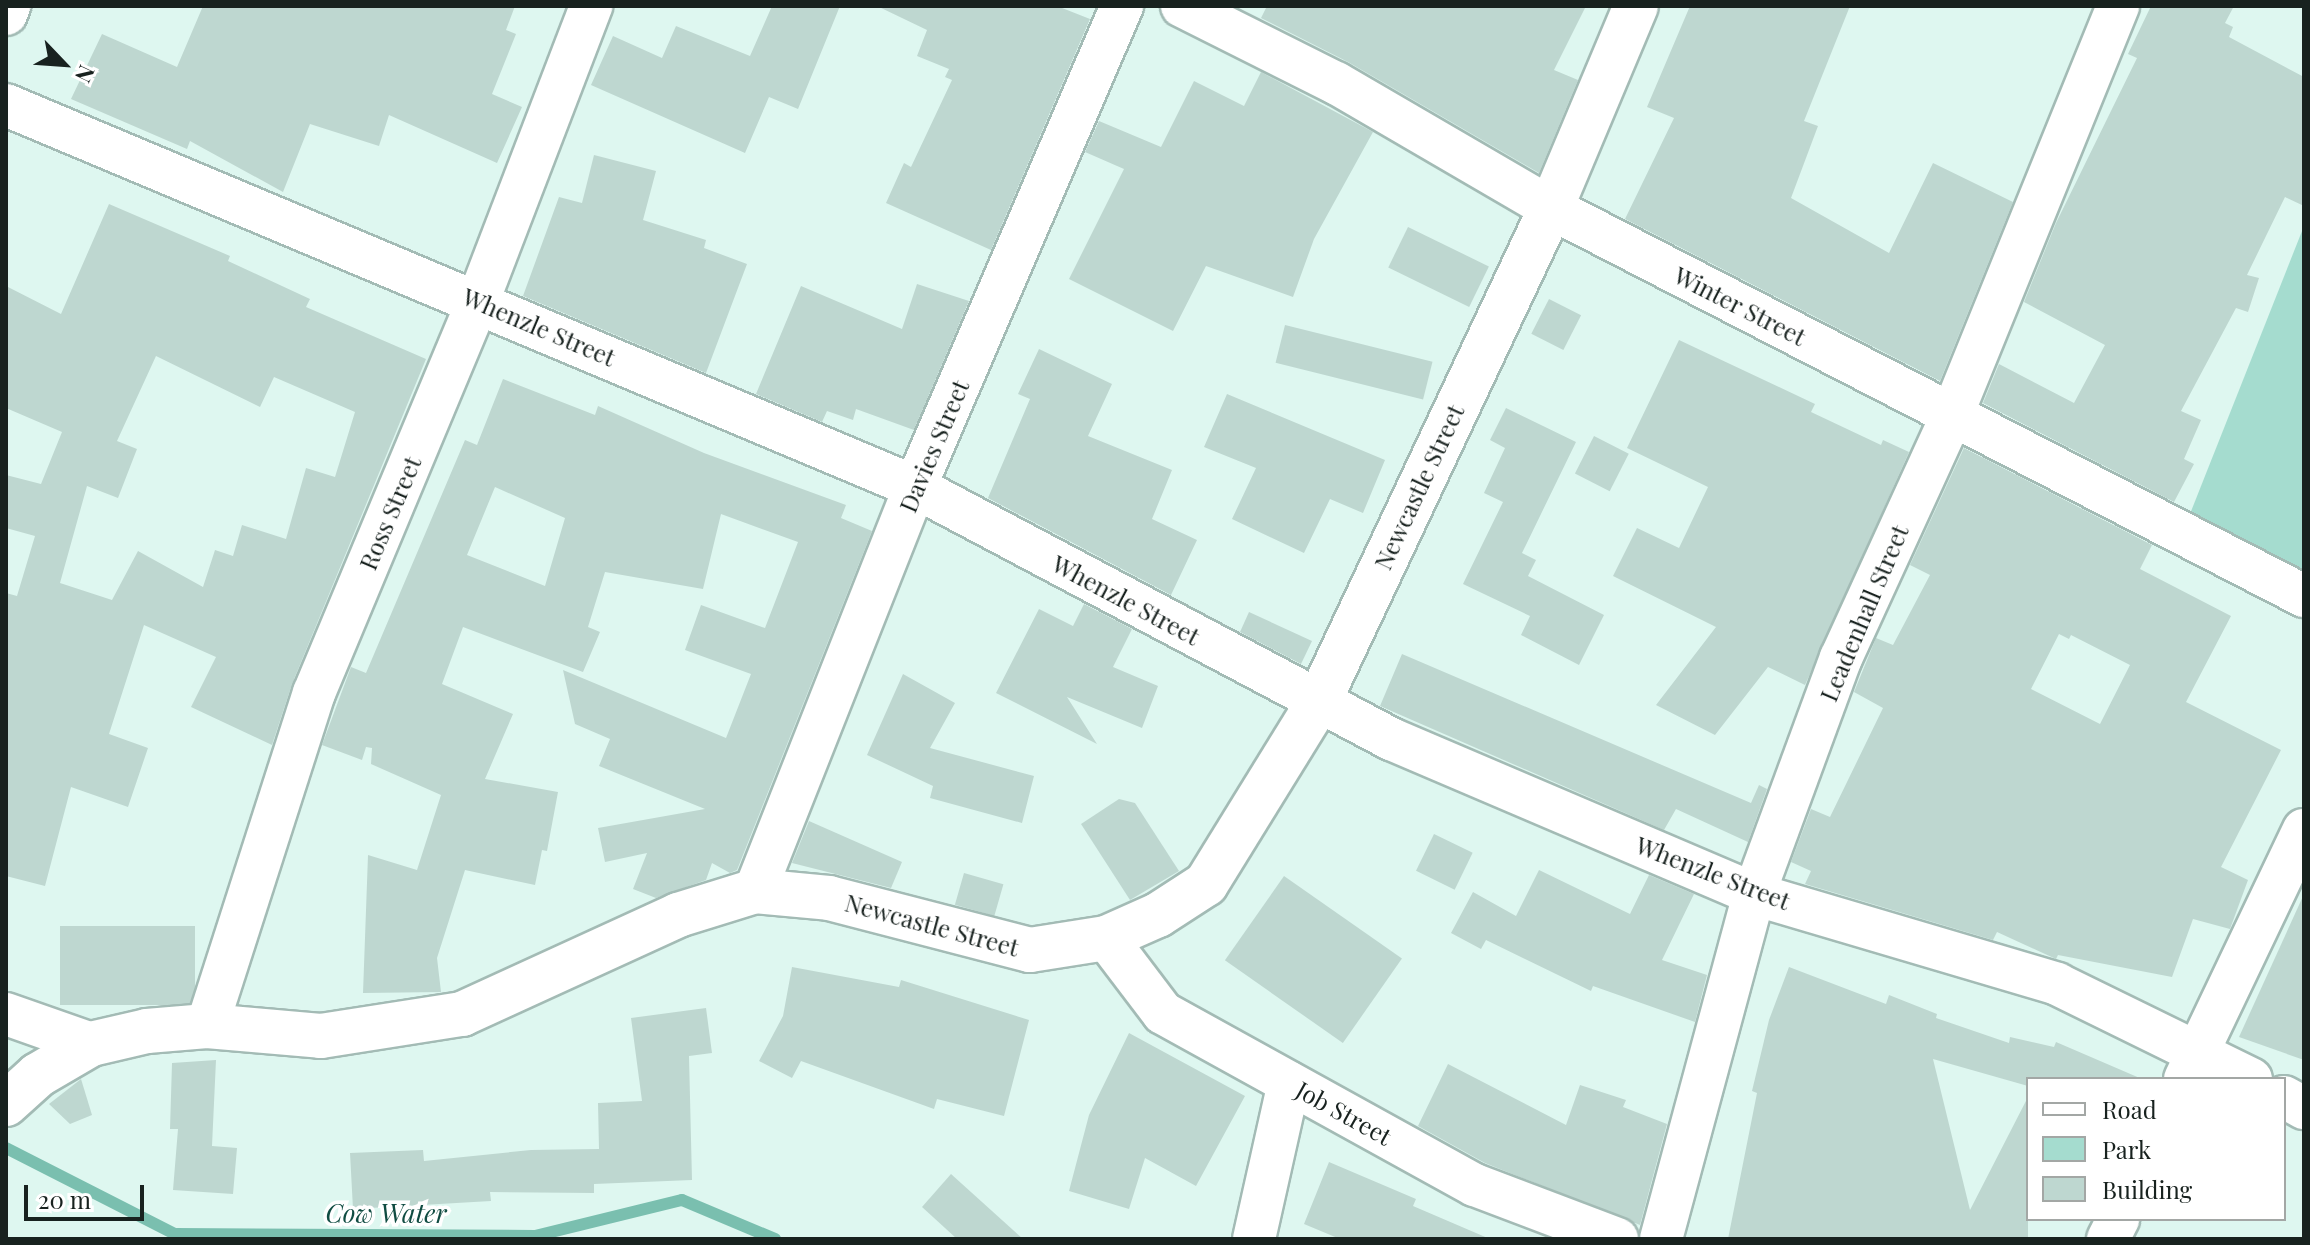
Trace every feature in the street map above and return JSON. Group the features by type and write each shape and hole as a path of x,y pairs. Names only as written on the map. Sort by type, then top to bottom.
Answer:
{"street":[{"path":"6,14 9,6"},
{"name":"Ross Street","path":"207,1026 314,693 478,301 591,6"},
{"name":"Davies Street","path":"755,891 915,487 1122,6"},
{"name":"Winter Street","path":"1182,6 1336,83 1551,208 2304,596"},
{"name":"Newcastle Street","path":"22,1090 91,1044 147,1031 207,1026 321,1036 462,1014 678,915 755,891 829,898 1030,950 1106,938 1158,915 1206,884 1318,703 1551,208 1636,6"},
{"name":"Leadenhall Street","path":"1661,1239 1754,894 1841,658 1952,415 2118,6"},
{"name":"Whenzle Street","path":"6,105 915,487 1318,703 1754,894 2057,984 2192,1065 2243,1077"},
{"path":"2192,1065 2304,830"},
{"name":"Job Street","path":"1106,938 1163,1013 1475,1185 1617,1239"},
{"path":"6,1014 91,1044"},
{"path":"1254,1239 1289,1083"},
{"path":"2286,1098 2304,1108"},
{"path":"2108,1239 2117,1221"}],"green space":[{"path":"2304,226 2304,584 2186,524"}],"building":[{"path":"203,6 515,6 506,30 516,34 492,94 522,107 497,163 389,115 379,146 310,124 283,192 190,141 187,149 71,99 102,34 177,67"},
{"path":"772,6 840,6 798,109 769,97 745,153 591,85 613,36 662,58 676,26 750,56"},
{"path":"877,6 1057,6 1090,19 991,250 886,203 904,163 911,167 952,80 945,77 949,69 917,56 927,30"},
{"path":"1267,6 1586,6 1554,70 1578,80 1539,173 1348,62 1261,18"},
{"path":"1690,6 1850,6 1804,121 1818,126 1791,198 1889,253 1933,163 2013,202 1940,381 1625,219 1674,118 1647,107"},
{"path":"2151,6 2234,6 2225,23 2233,27 2229,37 2304,77 2304,206 2285,197 2247,275 2259,278 2248,312 2236,308 2181,411 2201,420 2184,459 2194,464 2174,502 1983,403 1999,364 2074,403 2105,345 2024,302 2056,223 2137,58 2128,54"},
{"path":"1261,72 1373,132 1314,239 1293,297 1206,266 1173,331 1069,279 1124,169 1085,152 1099,121 1161,147 1194,81 1244,106"},
{"path":"594,155 656,171 643,220 706,240 704,248 747,264 706,373 523,296 559,197 582,203"},
{"path":"109,204 230,256 228,261 310,299 306,307 426,359 292,684 272,745 191,707 216,657 144,625 109,734 148,748 128,807 71,787 45,886 6,876 6,593 17,596 35,536 6,528 6,475 41,484 62,432 6,408 6,286 61,314","holes":["156,356 260,407 274,377 355,412 335,477 306,468 286,539 242,525 233,556 215,550 203,587 138,551 112,600 60,583 87,486 118,498 137,449 117,441"]},
{"path":"1408,227 1489,266 1469,307 1388,267"},
{"path":"917,284 969,301 914,430 856,409 853,420 827,411 822,422 756,394 801,286 902,329"},
{"path":"1549,299 1581,315 1563,350 1531,334"},
{"path":"1285,325 1432,362 1423,400 1276,363"},
{"path":"1679,340 1815,404 1811,412 1881,445 1883,440 1909,452 1805,685 1768,667 1715,735 1656,705 1716,627 1613,576 1637,528 1679,548 1708,487 1627,448"},
{"path":"1039,349 1112,384 1088,436 1172,470 1152,519 1197,540 1171,595 988,498 1030,399 1018,394"},
{"path":"503,379 595,415 598,406 704,453 846,505 841,518 872,531 737,870 730,873 712,863 706,880 656,898 633,889 647,853 605,862 598,828 705,809 599,766 610,739 575,724 563,670 726,738 751,674 685,650 701,605 765,628 798,542 721,514 703,589 605,572 588,627 600,632 583,672 463,627 442,684 513,714 485,779 558,792 547,851 542,850 535,885 465,870 437,958 441,992 363,993 368,855 417,870 441,795 371,764 372,748 366,747 362,760 322,745 351,667 366,673 465,440 477,445","holes":["495,487 565,518 545,586 467,555"]},
{"path":"1227,394 1385,460 1363,513 1330,499 1304,553 1232,519 1256,468 1204,447"},
{"path":"1506,408 1576,442 1522,553 1536,560 1528,576 1604,615 1579,665 1521,635 1530,616 1463,584 1503,502 1484,493 1505,448 1490,440"},
{"path":"1594,436 1629,454 1610,491 1575,473"},
{"path":"1964,448 2152,545 2140,569 2231,616 2186,702 2281,750 2221,867 2248,880 2230,929 2193,919 2172,977 2058,955 2056,959 1997,932 1993,940 1805,884 1811,871 1791,862 1811,809 1830,817 1883,708 1854,692 1876,638 1893,645 1930,575 1910,565","holes":["2059,634 2069,639 2071,635 2130,665 2100,724 2031,689"]},
{"path":"1084,604 1132,629 1113,667 1158,686 1142,728 1067,697 1097,744 996,693 1039,609 1073,626"},
{"path":"1249,612 1312,641 1301,664 1240,632"},
{"path":"1402,654 1751,803 1759,785 1767,789 1748,842 1676,809 1664,830 1380,706"},
{"path":"903,674 955,703 930,748 1034,776 1022,823 930,798 933,786 867,755"},
{"path":"1119,799 1135,803 1179,871 1130,900 1081,824"},
{"path":"809,821 902,862 891,888 792,863"},
{"path":"1434,834 1473,853 1455,890 1416,871"},
{"path":"1539,870 1630,914 1649,875 1694,894 1662,960 1707,975 1695,1022 1593,986 1591,991 1486,940 1481,949 1451,933 1473,892 1516,916"},
{"path":"964,873 1003,884 994,916 955,905"},
{"path":"1284,876 1402,959 1343,1043 1225,960"},
{"path":"2304,894 2304,1060 2239,1037"},
{"path":"60,926 195,926 195,1005 60,1005"},
{"path":"792,967 899,987 901,980 1029,1020 1004,1116 937,1099 934,1109 801,1061 792,1078 759,1061 783,1016"},
{"path":"1789,967 1886,1004 1889,995 1937,1014 1936,1018 2009,1043 2010,1037 2054,1047 2056,1042 2137,1077 2026,1077 2026,1085 1933,1059 1970,1210 2026,1101 2028,1239 1728,1239 1757,1093 1752,1091 1769,1020"},
{"path":"706,1008 712,1053 689,1056 692,1180 594,1184 594,1193 490,1192 491,1201 353,1209 350,1153 423,1150 424,1161 531,1150 599,1149 598,1103 642,1101 631,1018"},
{"path":"1129,1033 1245,1096 1196,1186 1145,1158 1129,1209 1069,1191 1089,1115"},
{"path":"216,1060 212,1146 237,1148 233,1194 173,1190 178,1129 170,1129 172,1063"},
{"path":"1448,1064 1566,1125 1580,1085 1626,1100 1623,1107 1667,1124 1640,1225 1485,1163 1418,1126"},
{"path":"81,1079 92,1115 70,1124 49,1104"},
{"path":"1329,1162 1416,1199 1413,1206 1490,1239 1340,1239 1304,1224"},
{"path":"951,1174 1023,1239 957,1239 922,1207"}],"waterway":[{"name":"Cow Water","path":"6,1148 175,1234 535,1236 682,1200 775,1239"}]}
